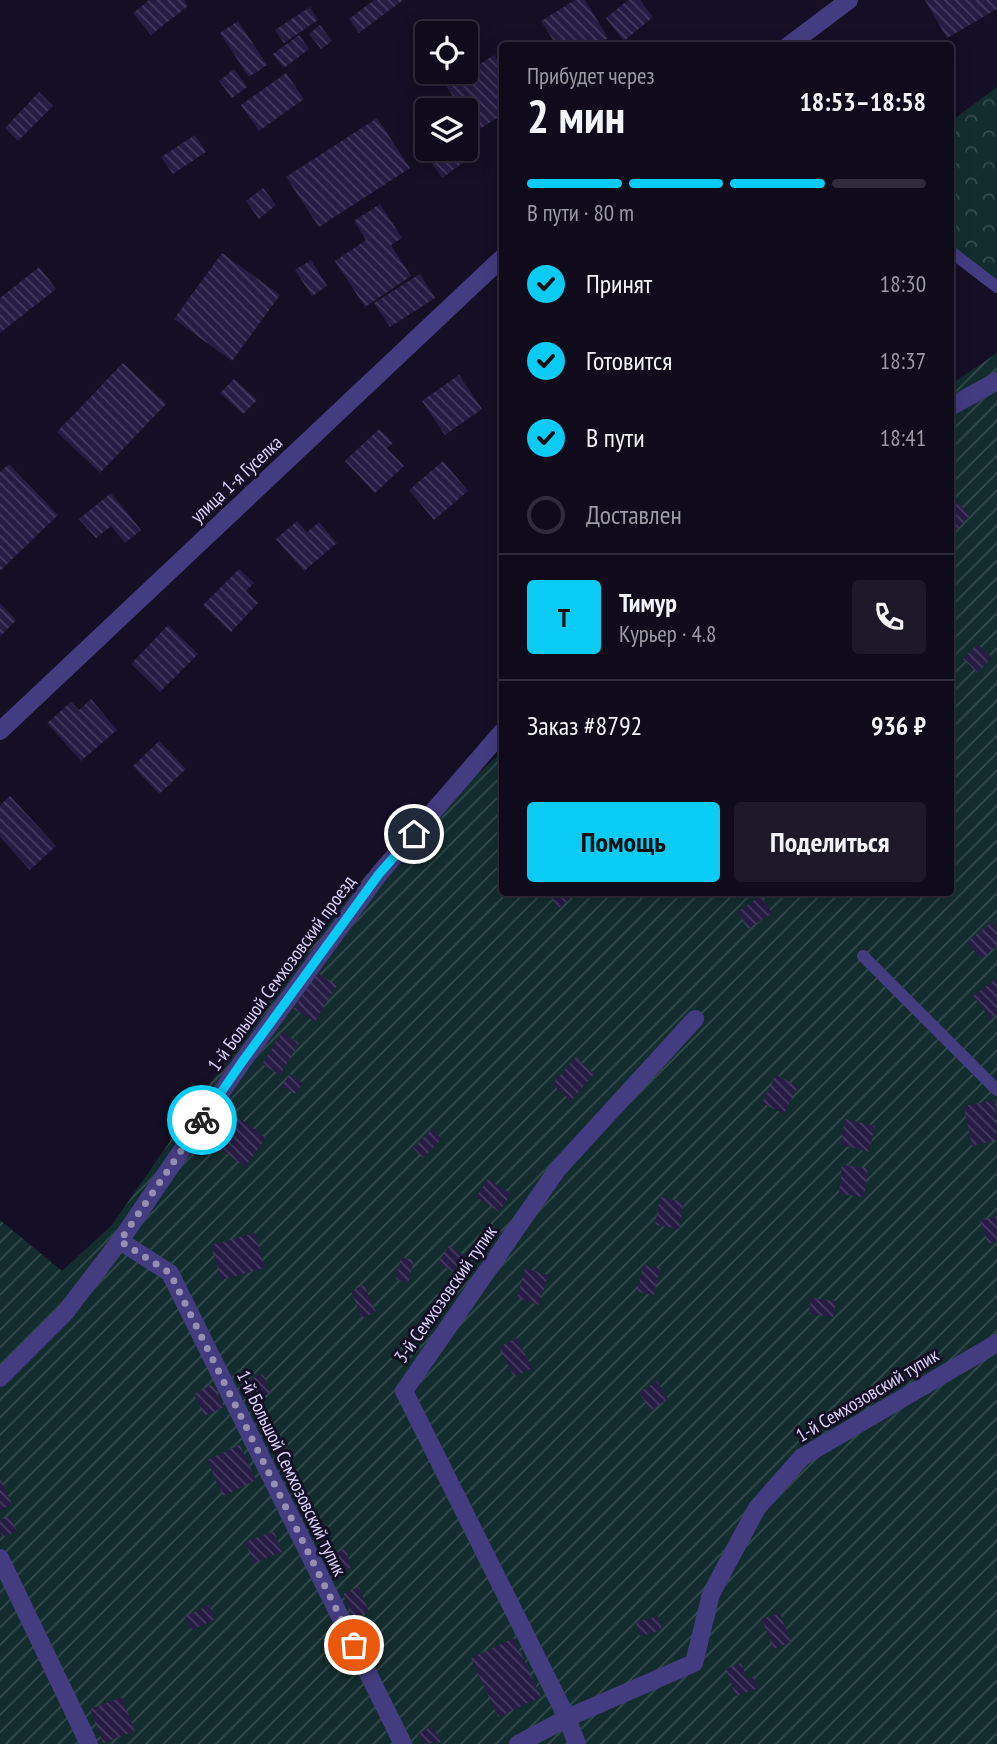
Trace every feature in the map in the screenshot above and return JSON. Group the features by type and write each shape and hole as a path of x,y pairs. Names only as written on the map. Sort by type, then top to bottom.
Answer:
{"street":[{"path":"793,42 849,0"},
{"name":"улица 1-я Гуселка","path":"0,731 499,261"},
{"path":"954,405 997,381"},
{"name":"1-й Большой Семхозовский проезд","path":"0,1378 64,1314 120,1241 242,1062 379,874 499,735"},
{"name":"3-й Семхозовский тупик","path":"577,1744 567,1718 404,1391 557,1170 695,1020"},
{"name":"1-й Большой Семхозовский тупик","path":"120,1241 170,1273 403,1744"},
{"name":"1-й Семхозовский тупик","path":"518,1744 567,1718 694,1663 711,1594 757,1508 802,1457 997,1343"},
{"path":"0,1558 89,1744"}],"lane":[{"path":"954,254 997,287"},
{"path":"863,956 997,1090"}],"green space":[{"path":"997,87 997,283 954,248 954,119"},
{"path":"997,353 997,1744 0,1744 0,1220 62,1271 112,1225 259,1013 367,874 499,755 499,896 954,896 954,382"}],"building":[{"path":"149,0 184,0 188,6 151,35 133,13"},
{"path":"374,0 403,0 359,33 349,19"},
{"path":"575,0 585,0 608,38 602,42 554,42 541,21"},
{"path":"628,0 640,0 653,17 624,41 606,18"},
{"path":"925,0 997,0 997,9 947,38"},
{"path":"310,7 318,20 284,43 275,30"},
{"path":"238,21 267,65 249,77 220,33"},
{"path":"320,25 332,41 321,49 309,34"},
{"path":"299,35 309,49 284,68 273,54"},
{"path":"494,55 499,62 499,117 478,130 478,98 454,98 446,85 478,84 478,65"},
{"path":"234,69 247,87 232,98 219,81"},
{"path":"286,73 304,99 259,131 241,105"},
{"path":"39,92 53,106 18,141 5,128"},
{"path":"377,118 410,168 319,227 286,177"},
{"path":"195,135 206,152 173,174 161,157"},
{"path":"430,161 465,161 442,178"},
{"path":"263,188 276,205 259,219 246,201"},
{"path":"380,204 402,238 391,245 411,276 365,307 335,261 366,240 354,221"},
{"path":"222,253 280,295 232,361 174,319"},
{"path":"311,260 327,286 312,296 295,270"},
{"path":"39,267 56,289 0,333 0,298"},
{"path":"420,274 435,298 390,327 374,303"},
{"path":"123,363 166,404 100,473 57,432"},
{"path":"459,375 482,409 445,435 422,401"},
{"path":"234,379 257,400 243,414 220,393"},
{"path":"379,429 393,443 387,448 404,466 375,493 345,461"},
{"path":"443,461 468,491 434,520 409,490"},
{"path":"9,464 58,515 0,571 0,472"},
{"path":"111,493 141,530 125,543 111,526 96,538 79,519"},
{"path":"954,500 970,515 954,532"},
{"path":"297,521 307,532 319,522 337,543 304,571 276,539"},
{"path":"239,569 254,583 246,591 258,603 231,632 203,605"},
{"path":"0,603 16,620 0,637"},
{"path":"168,625 198,654 160,692 131,664"},
{"path":"977,644 992,657 978,673 963,659"},
{"path":"91,699 117,730 81,761 47,723 71,702 79,710"},
{"path":"159,741 186,769 159,794 133,766"},
{"path":"10,796 56,846 30,870 0,837 0,805"},
{"path":"550,896 574,896 558,908"},
{"path":"761,896 772,913 748,929 737,912"},
{"path":"992,922 997,929 997,946 981,959 967,942"},
{"path":"316,972 337,985 315,1022 294,1009"},
{"path":"997,978 997,1014 991,1019 973,996"},
{"path":"282,1032 299,1043 280,1075 262,1064"},
{"path":"576,1057 594,1074 571,1101 552,1084"},
{"path":"290,1074 303,1083 295,1094 282,1086"},
{"path":"776,1075 798,1086 784,1114 762,1103"},
{"path":"995,1100 997,1140 972,1146 964,1106"},
{"path":"234,1114 266,1138 245,1167 212,1143"},
{"path":"845,1119 875,1126 869,1152 840,1144"},
{"path":"432,1129 442,1139 423,1158 413,1148"},
{"path":"842,1165 868,1168 864,1197 839,1194"},
{"path":"488,1179 511,1194 499,1212 476,1197"},
{"path":"660,1197 684,1202 679,1229 655,1225"},
{"path":"997,1216 997,1241 988,1244 980,1221"},
{"path":"255,1233 265,1268 221,1280 211,1245"},
{"path":"449,1246 464,1255 453,1272 438,1263"},
{"path":"401,1257 414,1260 408,1283 396,1279"},
{"path":"643,1265 660,1268 654,1295 637,1292"},
{"path":"525,1268 548,1275 539,1305 517,1298"},
{"path":"364,1285 376,1312 362,1318 351,1291"},
{"path":"811,1298 836,1301 833,1317 809,1314"},
{"path":"517,1338 532,1368 514,1377 499,1347"},
{"path":"263,1374 271,1393 250,1402 242,1383"},
{"path":"657,1381 668,1399 651,1410 639,1393"},
{"path":"213,1384 224,1407 204,1416 194,1394"},
{"path":"240,1445 256,1480 223,1496 207,1460"},
{"path":"0,1478 12,1504 0,1510"},
{"path":"10,1516 17,1531 3,1537 0,1520"},
{"path":"274,1531 282,1552 254,1563 245,1542"},
{"path":"346,1549 351,1568 334,1574 328,1555"},
{"path":"359,1587 369,1612 353,1618 343,1594"},
{"path":"209,1605 215,1619 192,1630 185,1617"},
{"path":"780,1613 791,1642 773,1649 762,1619"},
{"path":"658,1616 662,1630 640,1636 636,1622"},
{"path":"514,1638 541,1697 498,1717 471,1658"},
{"path":"741,1663 747,1679 754,1676 758,1688 736,1696 726,1669"},
{"path":"122,1697 135,1731 103,1743 90,1709"},
{"path":"432,1726 441,1742 424,1744 418,1734"}],"way so far":[{"path":"202,1120 120,1241 170,1273 354,1645"}],"route":[{"path":"202,1120 379,874 414,834"}]}
